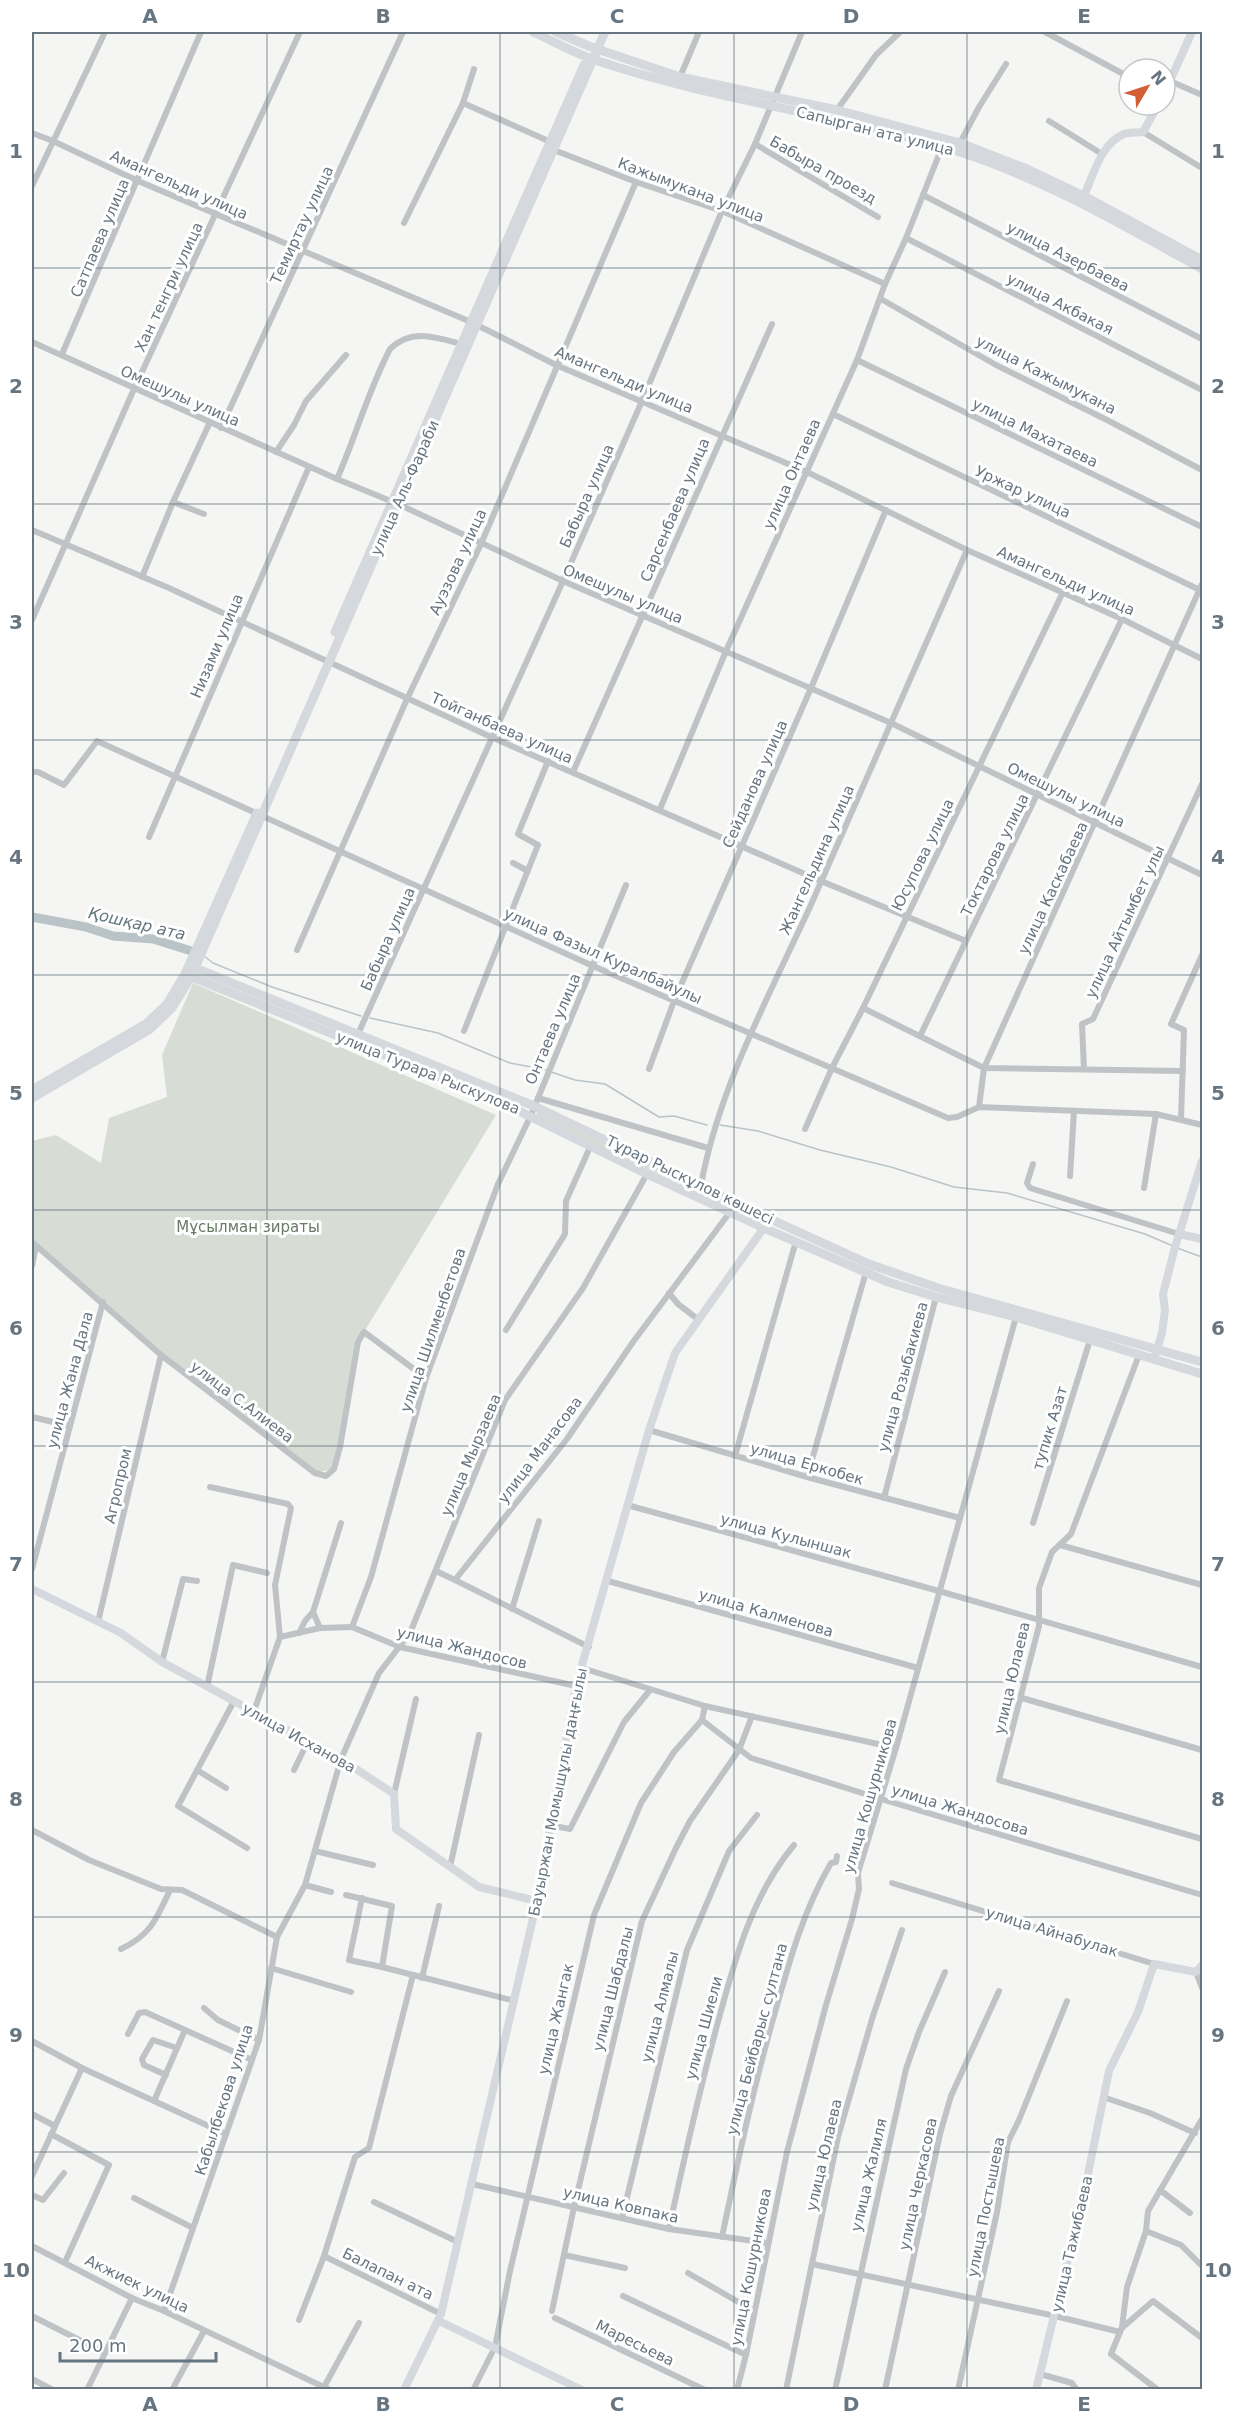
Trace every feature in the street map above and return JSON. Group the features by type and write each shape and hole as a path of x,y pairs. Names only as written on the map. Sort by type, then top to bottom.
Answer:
{"main road":[{"name":"Сапырган ата улица","path":"533,32 678,84 837,110 960,143 1027,169 1084,196 1203,260"},
{"name":"Сапырган ата улица","path":"556,32 592,53 942,147 996,164 1041,183 1203,269"},
{"name":"улица Аль-Фараби","path":"191,967 553,145 592,53 598,32"},
{"name":"улица Аль-Фараби","path":"592,53 605,32"},
{"path":"1177,65 1192,32"},
{"path":"1084,196 1102,154 1113,142 1125,134 1143,132 1151,117"},
{"name":"улица Аль-Фараби","path":"395,503 460,344 474,324"},
{"path":"32,1090 146,1024 167,1004 191,967"},
{"path":"32,1098 150,1029 172,1008 191,967"},
{"name":"Тұрар Рыскұлов көшесі","path":"191,967 534,1107 770,1219 890,1271 938,1288 1203,1362"},
{"name":"улица Турара Рыскулова","path":"191,967 534,1107 591,1145 667,1183"},
{"path":"1154,1359 1162,1333 1165,1310 1163,1294 1179,1234 1203,1161"},
{"name":"Тұрар Рыскұлов көшесі","path":"667,1183 888,1282 936,1297 1016,1317 1203,1374"},
{"name":"Бауыржан Момышұлы даңғылы","path":"404,2390 440,2318 537,1902 549,1825 576,1686 608,1581 649,1430 675,1353 770,1219"},
{"path":"1179,1234 1203,1239"},
{"path":"888,1282 890,1271"},
{"name":"улица Исханова","path":"32,1589 121,1633 162,1662 341,1759 394,1794"},
{"path":"394,1794 396,1829 479,1887 537,1902"},
{"name":"улица Айнабулак","path":"1154,1964 1196,1972"},
{"name":"улица Тажибаева","path":"1036,2390 1086,2184 1109,2071 1138,2012 1154,1964"},
{"path":"1196,1972 1203,1965"},
{"path":"440,2318 582,2390"}],"street":[{"path":"32,186 105,32"},
{"name":"Сатпаева улица","path":"62,354 201,32"},
{"name":"Хан тенгри улица","path":"32,620 135,389 300,32"},
{"name":"Темиртау улица","path":"221,428 403,32"},
{"path":"680,77 699,32"},
{"name":"Бабыра улица","path":"358,1034 563,581 722,211 755,144 802,32"},
{"path":"837,110 876,54 900,32"},
{"path":"1044,32 1117,71"},
{"path":"960,143 1006,64"},
{"path":"404,223 463,103 474,69"},
{"path":"1177,84 1203,95"},
{"path":"463,103 553,145"},
{"path":"1049,122 1102,154"},
{"path":"1143,132 1203,168"},
{"name":"Амангельди улица","path":"32,133 138,181 474,324 556,365 807,472 967,550 1122,619 1203,659"},
{"name":"Бабыра проезд","path":"755,144 878,217"},
{"name":"Кажымукана улица","path":"553,145 636,182 722,211 885,284"},
{"name":"улица Онтаева","path":"660,810 726,651 857,360 885,284 942,147"},
{"name":"Ауэзова улица","path":"297,950 407,699 481,544 636,182"},
{"name":"улица Азербаева","path":"923,195 1203,339"},
{"name":"улица Акбакая","path":"906,238 1203,390"},
{"name":"улица Кажымукана","path":"881,299 996,365 1109,420 1203,470"},
{"name":"Сарсенбаева улица","path":"573,772 772,324"},
{"path":"337,479 352,444 366,401 390,349 396,343 424,335 460,344"},
{"name":"Омешулы улица","path":"32,342 221,428 395,503 563,581 891,723 1203,875"},
{"path":"276,452 294,425 306,401 346,355"},
{"name":"улица Махатаева","path":"857,360 1203,527"},
{"name":"Уржар улица","path":"833,414 1202,588"},
{"path":"142,577 210,422"},
{"name":"Низами улица","path":"149,837 309,467"},
{"path":"173,502 204,514"},
{"name":"Сейданова улица","path":"649,1069 674,1001 886,510"},
{"name":"Тойганбаева улица","path":"32,530 241,621 491,737 966,942"},
{"name":"Жангельдина улица","path":"701,1185 716,1120 967,550"},
{"name":"улица Каскабаева","path":"979,1107 984,1068 1202,588"},
{"name":"Юсупова улица","path":"805,1129 832,1068 1063,592"},
{"name":"Токтарова улица","path":"920,1036 1122,619"},
{"name":"улица Фазыл Куралбайулы","path":"32,772 38,772 64,785 97,741 593,966 948,1118 957,1117 979,1107 1156,1113 1203,1125"},
{"path":"464,1031 538,845 518,834 548,761"},
{"name":"улица Айтымбет улы","path":"1084,1069 1083,1024 1093,1019 1203,784"},
{"path":"513,863 528,871"},
{"name":"Онтаева улица","path":"534,1107 626,885"},
{"path":"1181,1118 1184,1030 1171,1024 1203,956"},
{"path":"863,1008 984,1068 1183,1071"},
{"path":"534,1107 708,1148"},
{"name":"улица Шилменбетова","path":"352,1627 371,1578 426,1378 498,1184 534,1107"},
{"path":"1070,1176 1074,1111"},
{"path":"1144,1188 1156,1113"},
{"path":"506,1330 565,1234 566,1201 591,1145"},
{"path":"1033,1164 1027,1183 1030,1188 1179,1234"},
{"name":"улица Мырзаева","path":"341,1759 379,1673 410,1633 505,1400 583,1288 647,1174"},
{"name":"улица Манасова","path":"455,1580 567,1438 669,1293 730,1212"},
{"path":"735,1456 796,1241"},
{"path":"32,1266 34,1244"},
{"name":"улица С.Алиева","path":"34,1244 161,1355 315,1473 326,1476 334,1469 340,1447 358,1342 364,1332 426,1378"},
{"path":"807,1478 866,1272"},
{"path":"669,1293 678,1304 699,1320"},
{"name":"улица Розыбакиева","path":"884,1498 936,1297"},
{"name":"улица Жана Дала","path":"32,1569 103,1302"},
{"name":"улица Кошурникова","path":"737,2390 787,2151 810,2062 852,1919 859,1889 858,1873 896,1748 1016,1317"},
{"name":"тупик Азат","path":"1033,1523 1090,1340"},
{"name":"Агропром","path":"98,1622 161,1355"},
{"name":"улица Юлаева","path":"1138,1355 1071,1534 1066,1542 1052,1552 1039,1588 1039,1626 999,1780 1203,1839"},
{"path":"32,1417 70,1426"},
{"name":"улица Еркобек","path":"649,1430 807,1478 960,1518"},
{"path":"210,1487 288,1504 291,1508 275,1585 280,1637 254,1711"},
{"name":"улица Кулыншак","path":"627,1505 1038,1620"},
{"path":"512,1609 539,1521"},
{"path":"299,1633 313,1612 341,1523"},
{"path":"1060,1545 1203,1585"},
{"path":"207,1687 233,1565 267,1573"},
{"path":"435,1571 589,1647"},
{"path":"162,1662 183,1579 197,1581"},
{"name":"улица Калменова","path":"608,1581 918,1668"},
{"path":"313,1612 320,1628"},
{"path":"1038,1620 1203,1667"},
{"name":"улица Жандосов","path":"280,1637 320,1628 352,1627 400,1647 576,1686"},
{"path":"582,1668 705,1706 896,1748"},
{"path":"549,1825 570,1829 624,1722 650,1690"},
{"path":"1022,1698 1203,1750"},
{"path":"394,1794 416,1699"},
{"path":"234,1701 178,1806 247,1848"},
{"path":"702,1720 705,1706"},
{"name":"улица Шабдалы","path":"553,2315 574,2207 642,1921 668,1862 690,1821 739,1750 752,1716"},
{"name":"улица Жандосова","path":"702,1720 751,1758 1203,1895"},
{"name":"улица Жангак","path":"473,2390 495,2347 594,1914 641,1803 674,1752 702,1720"},
{"path":"450,1867 479,1735"},
{"path":"294,1770 308,1741"},
{"name":"Кабылбекова улица","path":"164,2311 259,2040 277,1936 305,1885 341,1759"},
{"path":"197,1770 226,1788"},
{"name":"улица Алмалы","path":"622,2218 687,1950 729,1851 757,1815"},
{"path":"32,1830 89,1860 161,1889 182,1890 277,1936"},
{"name":"улица Шиели","path":"669,2229 691,2122 732,1970 760,1896 780,1862 794,1845"},
{"path":"315,1851 373,1865"},
{"name":"улица Бейбарыс султана","path":"722,2237 746,2117 785,1971 812,1898 831,1863 836,1862 837,1856"},
{"name":"улица Айнабулак","path":"892,1883 1154,1964"},
{"path":"305,1885 331,1892"},
{"path":"121,1949 152,1928 170,1890"},
{"path":"346,1895 392,1906 382,1966"},
{"path":"362,1898 349,1960 382,1966 515,2001"},
{"path":"422,1978 439,1906"},
{"name":"улица Юлаева","path":"786,2390 838,2138 872,2019 902,1930"},
{"path":"272,1968 351,1992"},
{"name":"улица Жалиля","path":"835,2390 906,2069 945,1972"},
{"path":"1196,1972 1203,1988"},
{"path":"299,2320 324,2256 355,2157 369,2148 413,1975"},
{"name":"улица Черкасова","path":"885,2390 940,2134 951,2096 999,1991"},
{"name":"улица Постышева","path":"958,2390 1002,2187 1008,2142 1067,2001"},
{"path":"204,2008 218,2020 259,2040"},
{"path":"128,2034 139,2013 145,2012 252,2060"},
{"path":"154,2101 185,2030"},
{"path":"166,2075 144,2065 142,2059 153,2040 177,2048"},
{"path":"32,2041 82,2068 226,2134"},
{"path":"32,2175 82,2068"},
{"path":"1103,2097 1150,2113 1195,2133"},
{"path":"32,2114 55,2126"},
{"path":"1158,2390 1111,2354 1121,2330 1127,2287 1146,2230 1148,2211 1203,2119"},
{"path":"51,2134 108,2165 65,2262"},
{"path":"32,2195 43,2200 64,2173"},
{"name":"улица Ковпака","path":"472,2184 669,2229 767,2243"},
{"path":"1160,2190 1190,2213"},
{"path":"134,2198 193,2228"},
{"path":"374,2202 458,2242"},
{"path":"1146,2230 1181,2245 1203,2266"},
{"name":"Акжиек улица","path":"32,2246 132,2298 327,2388"},
{"path":"564,2255 625,2268"},
{"name":"Балапан ата","path":"324,2256 440,2318"},
{"path":"813,2264 1121,2330"},
{"path":"688,2273 754,2311"},
{"path":"623,2296 746,2355"},
{"path":"87,2390 132,2298"},
{"path":"1121,2330 1153,2301 1203,2338"},
{"name":"Маресьева","path":"553,2315 705,2390"},
{"path":"32,2316 105,2353"},
{"path":"327,2388 359,2323"},
{"path":"174,2389 204,2331"},
{"path":"1041,2374 1072,2383 1077,2390"},
{"path":"32,2379 52,2390"},
{"path":"1145,2381 1148,2390"}],"green space":[{"name":"Мұсылман зираты","path":"193,983 496,1115 358,1342 334,1469 315,1473 161,1355 32,1242 32,1141 56,1135 101,1163 109,1118 167,1097 162,1055"},
{"path":"537,1112 764,1218 761,1223 536,1116"}],"waterway":[{"name":"Қошқар ата","path":"32,917 86,927 113,936 153,939 201,954"},
{"path":"204,956 213,963 272,987 361,1016"},
{"path":"370,1018 438,1033 510,1063 547,1070"},
{"path":"551,1072 575,1080 605,1084 659,1117 674,1116 707,1125"},
{"path":"720,1125 758,1131 820,1150 891,1167 954,1187 1007,1193 1145,1234 1173,1246"},
{"path":"1177,1248 1202,1257"}]}
